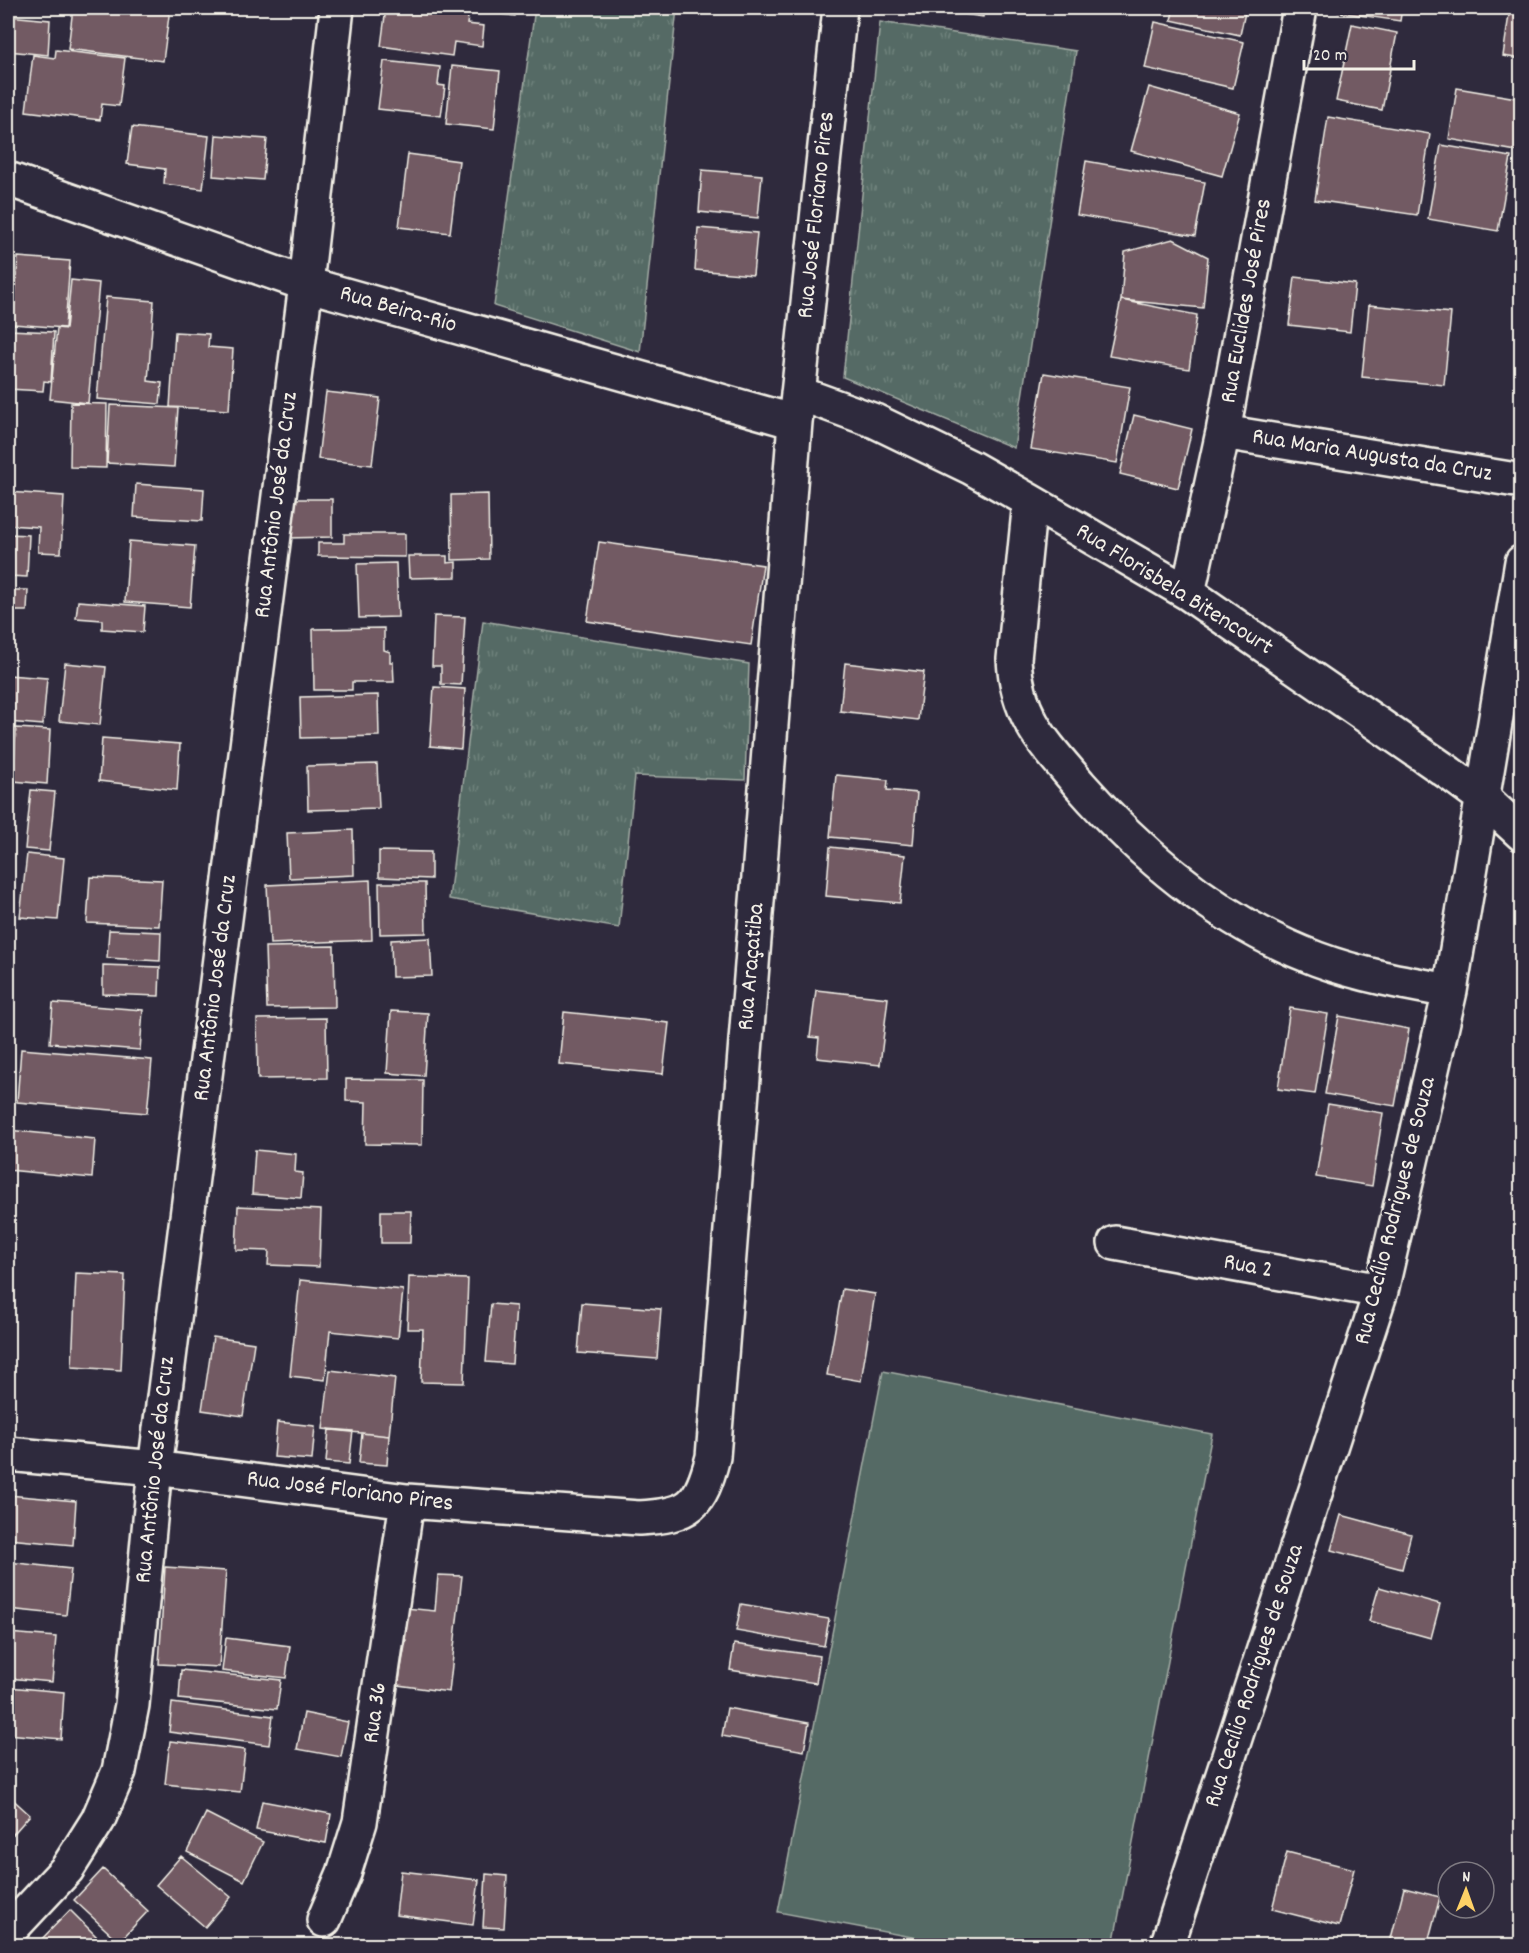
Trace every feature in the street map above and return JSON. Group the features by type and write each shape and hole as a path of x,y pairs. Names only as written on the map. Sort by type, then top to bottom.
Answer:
{"street":[{"name":"Rua Antônio José da Cruz","path":"8,1932 67,1869 98,1820 119,1771 132,1705 155,1468 306,284 337,8"},
{"name":"Rua José Floriano Pires","path":"797,408 840,8"},
{"name":"Rua Euclides José Pires","path":"1188,593 1223,432 1300,8"},
{"name":"Rua Beira-Rio","path":"8,179 306,284 797,408"},
{"name":"Rua Florisbela Bitencourt","path":"797,408 875,421 972,468 1188,593 1483,798 1521,834"},
{"name":"Rua Araçatiba","path":"692,1506 706,1485 713,1457 797,408"},
{"name":"Rua Maria Augusta da Cruz","path":"1223,432 1521,481"},
{"path":"1030,501 1014,659 1015,682 1022,707 1038,734 1066,769 1104,812 1152,858 1187,887 1226,914 1265,936 1316,958 1356,971 1450,991"},
{"name":"Rua Cecílio Rodrigues de Souza","path":"1167,1946 1381,1291 1450,991 1521,562"},
{"name":"Rua 2","path":"1115,1243 1381,1291"},
{"name":"Rua José Floriano Pires","path":"8,1454 155,1468 407,1501 639,1518 667,1516 692,1506"},
{"name":"Rua 36","path":"324,1920 344,1874 360,1822 407,1501"}],"green space":[{"path":"535,8 677,8 640,352 494,306"},
{"path":"880,22 1076,51 1014,448 843,377"},
{"path":"483,621 749,664 745,780 635,776 619,928 449,899"},
{"path":"883,1371 1212,1434 1113,1945 954,1945 778,1912"}],"building":[{"path":"73,8 170,8 163,61 68,49"},
{"path":"224,8 248,8 247,11"},
{"path":"386,8 469,10 467,24 484,26 482,46 454,42 452,56 381,46"},
{"path":"453,8 516,8 515,16"},
{"path":"922,8 984,8 983,17"},
{"path":"1174,8 1246,8 1240,35 1171,20"},
{"path":"1339,8 1402,8 1400,21 1338,12"},
{"path":"1510,8 1522,8 1522,59 1503,56"},
{"path":"9,16 50,20 48,55 8,51"},
{"path":"1155,22 1244,42 1233,88 1145,68"},
{"path":"1352,24 1397,33 1382,110 1336,101"},
{"path":"56,50 125,58 119,106 102,104 100,120 26,111 33,55 55,58"},
{"path":"384,61 440,67 438,85 445,86 441,116 378,109"},
{"path":"452,66 500,71 494,129 446,124"},
{"path":"1149,87 1240,113 1222,176 1131,151"},
{"path":"1457,88 1522,99 1522,152 1449,139"},
{"path":"1328,117 1430,134 1417,215 1315,200"},
{"path":"132,127 209,136 203,189 164,184 165,169 127,164"},
{"path":"216,135 267,139 263,180 213,176"},
{"path":"1441,145 1511,157 1498,231 1428,219"},
{"path":"408,154 459,161 450,233 399,227"},
{"path":"1086,161 1205,182 1195,236 1077,215"},
{"path":"702,170 762,175 758,218 699,212"},
{"path":"698,228 757,233 753,275 695,270"},
{"path":"1173,239 1208,257 1203,308 1121,300 1125,252"},
{"path":"18,257 70,261 65,328 13,324"},
{"path":"8,270 11,270 8,312"},
{"path":"1295,277 1355,284 1350,332 1289,325"},
{"path":"71,280 99,283 88,403 50,399 57,328 66,329"},
{"path":"106,297 154,301 148,381 162,383 160,404 97,399"},
{"path":"1121,300 1197,315 1189,369 1109,356"},
{"path":"1369,305 1451,313 1444,385 1362,377"},
{"path":"8,330 54,332 51,382 44,381 43,391 8,389"},
{"path":"175,332 209,334 208,347 233,349 229,410 170,407"},
{"path":"1044,373 1130,387 1117,463 1031,449"},
{"path":"326,392 380,398 372,465 318,459"},
{"path":"71,403 107,404 106,468 70,467"},
{"path":"110,405 178,408 174,467 107,463"},
{"path":"1134,415 1192,429 1178,488 1120,474"},
{"path":"136,484 204,489 202,521 134,517"},
{"path":"8,492 64,496 61,553 38,552 39,527 8,525"},
{"path":"488,494 489,559 452,560 451,495"},
{"path":"286,499 332,499 332,537 287,538"},
{"path":"8,534 29,535 27,577 8,576"},
{"path":"344,534 405,534 405,557 318,556 318,543 344,543"},
{"path":"129,541 195,546 190,607 125,602"},
{"path":"599,542 763,565 751,645 587,621"},
{"path":"408,556 447,556 447,563 456,562 456,577 409,578"},
{"path":"396,563 398,617 359,618 357,564"},
{"path":"8,590 28,590 27,611 8,611"},
{"path":"78,601 145,606 143,632 102,629 102,620 76,618"},
{"path":"434,616 465,617 461,685 441,684 441,666 432,666"},
{"path":"384,628 384,650 390,652 394,682 352,682 352,690 314,690 313,629"},
{"path":"65,663 106,667 100,725 59,721"},
{"path":"845,663 924,672 918,720 840,711"},
{"path":"8,675 47,678 43,725 8,722"},
{"path":"434,687 465,689 461,749 430,746"},
{"path":"378,695 379,736 301,738 300,697"},
{"path":"16,728 50,730 47,784 13,781"},
{"path":"102,738 180,744 177,790 99,781"},
{"path":"377,764 379,808 308,810 307,766"},
{"path":"836,775 888,780 887,790 917,793 913,845 830,837"},
{"path":"31,790 55,792 49,851 25,849"},
{"path":"353,830 354,875 289,878 287,833"},
{"path":"830,847 905,855 900,903 826,896"},
{"path":"379,851 431,852 431,879 379,877"},
{"path":"27,854 64,858 58,920 20,917"},
{"path":"90,877 162,880 159,926 87,923"},
{"path":"370,880 372,940 270,944 267,885"},
{"path":"379,883 425,883 426,933 380,934"},
{"path":"109,930 161,932 160,961 107,958"},
{"path":"430,938 432,976 392,977 391,940"},
{"path":"334,946 335,1007 267,1008 265,947"},
{"path":"103,965 160,967 159,996 103,994"},
{"path":"8,981 12,982 8,1023"},
{"path":"816,990 888,998 880,1065 817,1058 819,1038 810,1037"},
{"path":"53,1003 143,1010 140,1050 50,1043"},
{"path":"1290,1008 1328,1014 1315,1094 1278,1089"},
{"path":"391,1011 428,1013 424,1076 387,1073"},
{"path":"564,1012 669,1023 663,1074 559,1064"},
{"path":"1339,1016 1409,1029 1395,1106 1325,1094"},
{"path":"326,1018 327,1078 258,1079 257,1019"},
{"path":"21,1049 152,1060 147,1113 17,1102"},
{"path":"346,1079 423,1080 422,1145 365,1144 366,1102 346,1101"},
{"path":"1328,1104 1383,1113 1372,1186 1316,1177"},
{"path":"8,1130 95,1139 92,1178 8,1170"},
{"path":"255,1150 296,1154 295,1172 303,1173 301,1198 252,1194"},
{"path":"238,1206 321,1210 319,1267 268,1265 269,1251 236,1250"},
{"path":"381,1211 411,1211 410,1243 381,1243"},
{"path":"76,1273 125,1275 121,1370 72,1367"},
{"path":"409,1277 468,1279 464,1383 421,1382 423,1329 407,1329"},
{"path":"300,1280 403,1290 398,1338 330,1331 325,1380 290,1376"},
{"path":"842,1289 875,1294 861,1381 827,1375"},
{"path":"582,1303 661,1309 657,1359 578,1353"},
{"path":"491,1304 516,1306 512,1364 486,1362"},
{"path":"213,1337 254,1343 243,1416 202,1410"},
{"path":"330,1370 395,1378 389,1436 323,1429"},
{"path":"277,1422 315,1426 312,1460 274,1457"},
{"path":"329,1429 353,1431 349,1464 326,1462"},
{"path":"362,1433 389,1436 387,1465 359,1463"},
{"path":"8,1495 76,1501 73,1545 8,1539"},
{"path":"1341,1515 1411,1534 1402,1569 1331,1550"},
{"path":"8,1562 71,1569 66,1615 8,1609"},
{"path":"165,1567 226,1571 219,1667 159,1664"},
{"path":"438,1575 462,1576 449,1692 398,1685 406,1640 392,1637 396,1607 435,1611"},
{"path":"1379,1587 1440,1604 1431,1638 1369,1621"},
{"path":"741,1604 829,1619 824,1646 736,1631"},
{"path":"8,1633 56,1637 52,1682 8,1678"},
{"path":"226,1638 290,1646 286,1678 222,1671"},
{"path":"734,1644 820,1656 816,1683 730,1670"},
{"path":"181,1670 281,1680 277,1709 179,1699"},
{"path":"8,1687 64,1692 61,1739 8,1734"},
{"path":"172,1703 273,1716 269,1745 169,1732"},
{"path":"727,1708 809,1723 804,1751 722,1736"},
{"path":"304,1713 348,1722 341,1757 297,1749"},
{"path":"170,1741 245,1750 240,1792 165,1784"},
{"path":"8,1795 30,1815 8,1840"},
{"path":"262,1801 331,1814 326,1843 256,1830"},
{"path":"206,1813 263,1842 244,1881 187,1852"},
{"path":"1287,1852 1354,1869 1339,1926 1272,1909"},
{"path":"181,1856 231,1897 205,1927 156,1885"},
{"path":"103,1869 148,1911 119,1942 74,1900"},
{"path":"401,1871 479,1880 473,1925 396,1915"},
{"path":"486,1874 507,1876 504,1928 483,1927"},
{"path":"1404,1888 1436,1896 1436,1912 1427,1946 1389,1946"},
{"path":"70,1910 106,1946 35,1946"}]}
